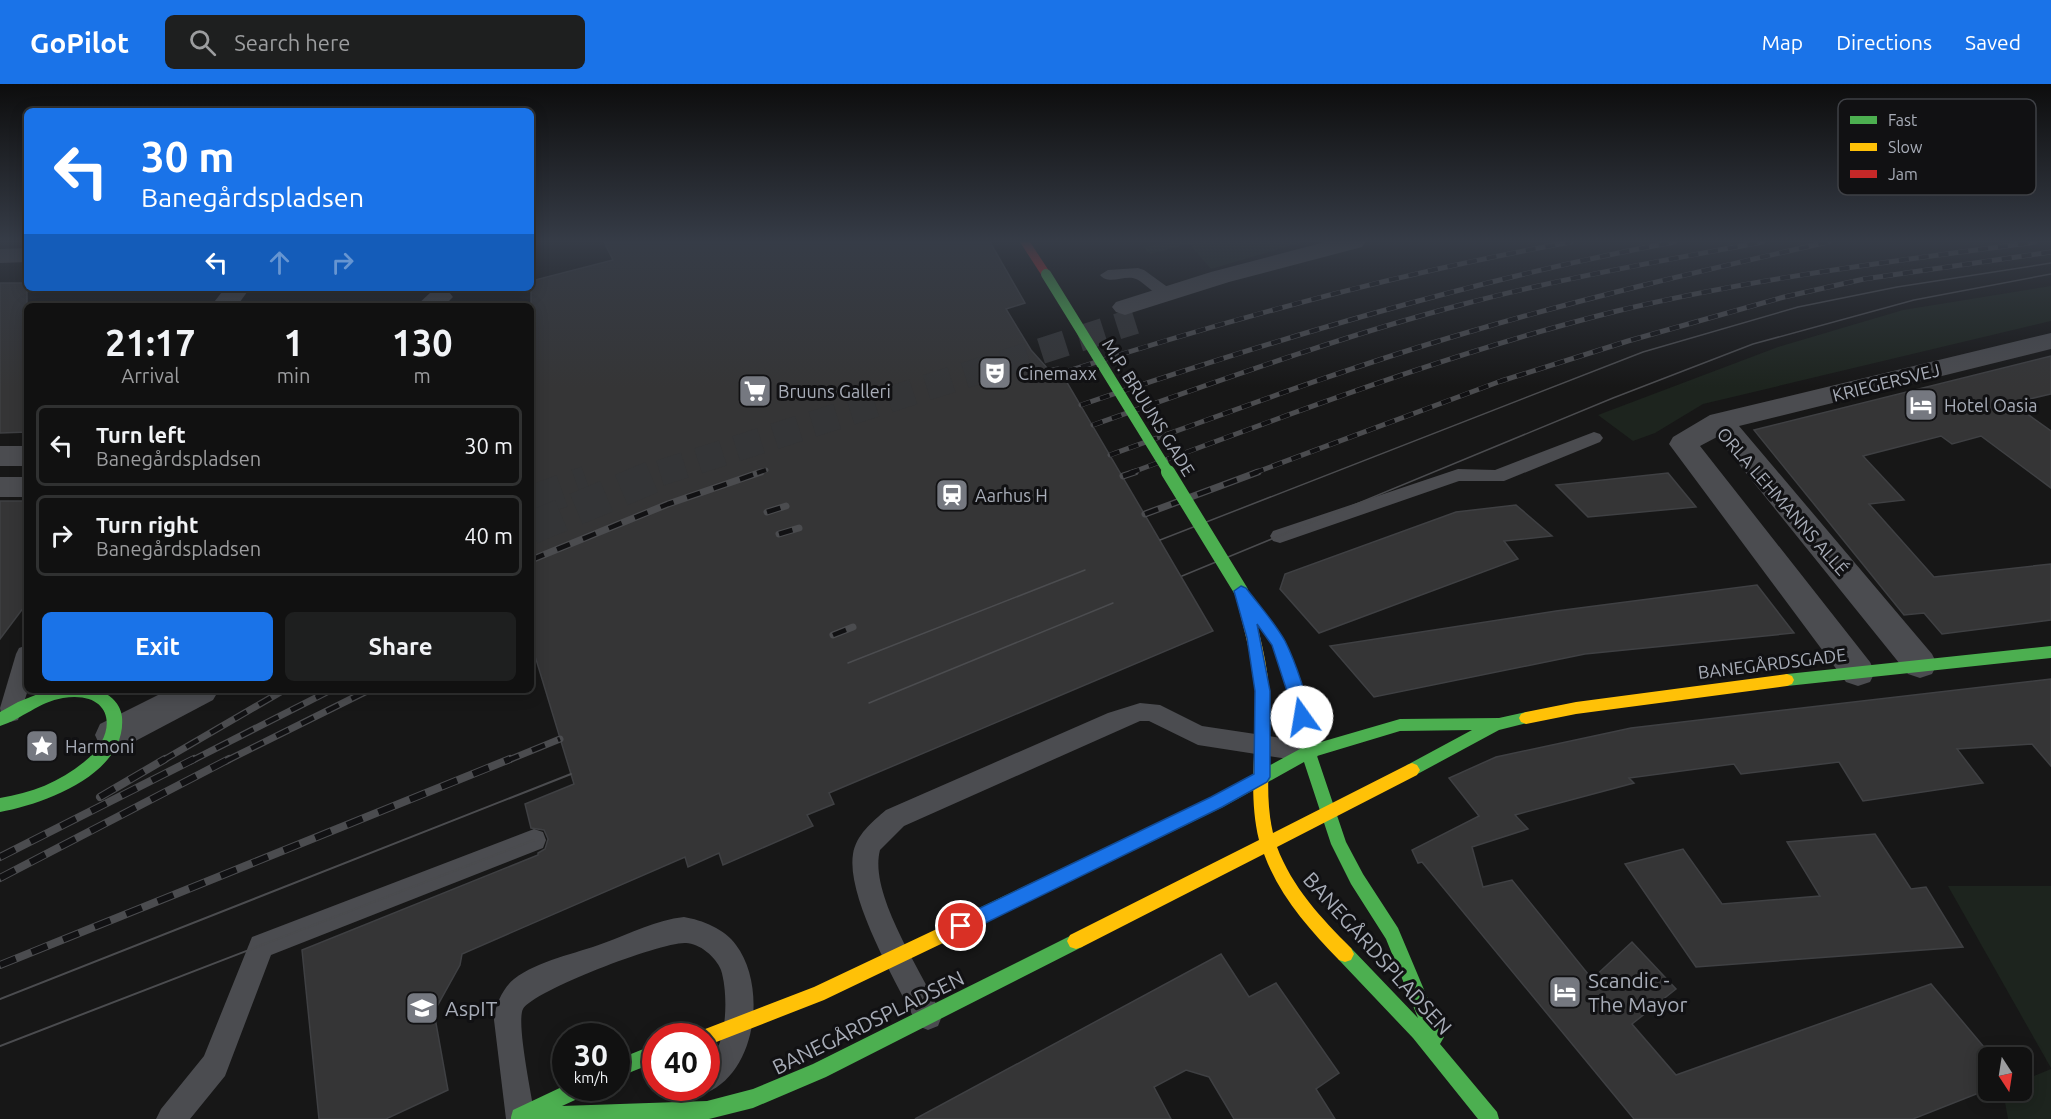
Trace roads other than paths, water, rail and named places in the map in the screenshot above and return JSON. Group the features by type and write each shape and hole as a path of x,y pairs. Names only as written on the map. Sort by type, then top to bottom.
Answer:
{"street":[{"name":"M.P. BRUUNS GADE","path":"1056,290 1241,591"},
{"path":"1179,290 1130,314 1211,290"},
{"path":"226,303 236,291"},
{"name":"KRIEGERSVEJ","path":"1720,422 2051,341"},
{"name":"ORLA LEHMANNS ALLÉ","path":"1858,672 1683,444 1720,422 1920,664"},
{"path":"0,456 24,456"},
{"path":"0,487 24,487"},
{"name":"BANEGÅRDSPLADSEN","path":"1241,591 1254,638 1259,668 1263,701 1262,777 1268,843 1277,870 1313,917 1443,1058 1490,1119"},
{"name":"BANEGÅRDSPLADSEN","path":"1241,591 1279,643 1299,700 1308,752 1327,813 1348,864 1392,934 1443,1058"},
{"name":"BANEGÅRDSGADE","path":"1308,752 1400,725 1499,724 1642,697 1920,664 2051,652"},
{"path":"0,805 36,798 61,787 102,753 112,735 116,721 113,708 93,693 54,695 32,702 5,716"},
{"path":"112,735 195,693"},
{"name":"BANEGÅRDSGADE","path":"1327,813 1499,724"},
{"path":"720,1032 818,994 900,955 1217,802 1308,752"},
{"name":"BANEGÅRDSPLADSEN","path":"517,1118 707,1110 726,1101 784,1087 1327,813"},
{"path":"517,1118 552,1101"}],"lane":[{"path":"1162,290 1167,294"},
{"path":"1280,536 1458,475 1497,476 1594,438"},
{"path":"5,716 24,662"},
{"path":"928,1016 876,909 867,874 866,853 876,834 896,818 1116,720 1140,712 1152,712 1198,735 1263,743 1308,752"},
{"path":"171,1119 214,1066 261,946 534,840"},
{"path":"517,1118 507,1016 516,996 538,980 663,933 692,930 714,941 728,952 737,978 739,1026 729,1060 718,1072 726,1101"},
{"path":"608,1114 648,1101"}],"tunnel":[{"path":"660,473 1135,321"},
{"path":"534,527 664,472"},
{"path":"534,501 587,482"}],"tram line":[{"path":"1160,540 1643,352 1798,307 1881,290"},
{"path":"1182,576 1613,398 1753,344 1914,300 1965,290"},
{"path":"848,663 1085,570"},
{"path":"869,703 1113,603"},
{"path":"0,999 571,774"},
{"path":"0,1046 534,840"}],"railway":[{"path":"1062,373 1188,334 1349,290"},
{"path":"1081,405 1301,334 1460,290"},
{"path":"1093,425 1324,345 1417,317 1521,290"},
{"path":"1110,455 1241,407 1418,348 1507,321 1623,290"},
{"path":"1130,473 1311,407 1494,345 1617,311 1714,290"},
{"path":"1254,473 1501,381 1628,341 1814,290"},
{"path":"757,473 766,470"},
{"path":"534,559 668,504 761,472"},
{"path":"1123,476 1135,472"},
{"path":"1145,514 1258,472"},
{"path":"767,512 786,506"},
{"path":"779,534 799,528"},
{"path":"833,635 853,627"},
{"path":"162,761 279,693"},
{"path":"191,761 325,693"},
{"path":"226,761 363,693"},
{"path":"506,761 560,739"},
{"path":"100,797 165,759"},
{"path":"0,857 194,759"},
{"path":"0,878 229,759"},
{"path":"0,965 510,759"}],"place":[{"name":"Cinemaxx","path":"995,373"},
{"name":"Bruuns Galleri","path":"755,391"},
{"name":"Hotel Oasia","path":"1921,405"},
{"name":"Aarhus H","path":"952,495"},
{"name":"Harmoni","path":"42,746"},
{"name":"Scandic - The Mayor","path":"1565,992"},
{"name":"AspIT","path":"422,1008"}]}
